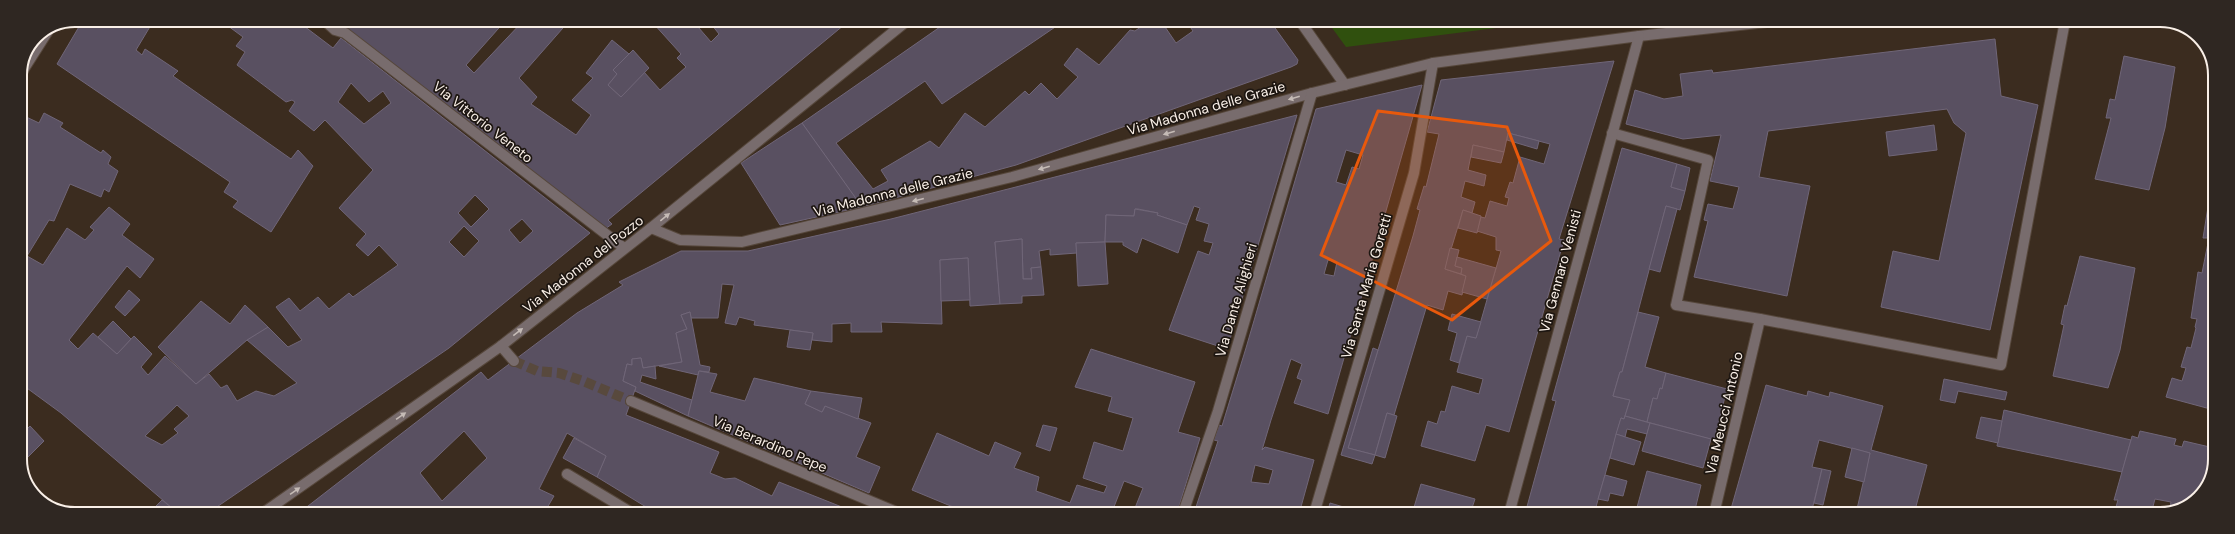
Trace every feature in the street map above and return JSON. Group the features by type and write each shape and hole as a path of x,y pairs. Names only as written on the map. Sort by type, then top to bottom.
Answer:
{"street":[{"name":"Via Vittorio Veneto","path":"332,27 335,30 345,33 624,248"},
{"name":"Via Madonna del Pozzo","path":"272,507 501,346 651,228 899,27"},
{"path":"1304,27 1345,85"},
{"name":"Via Madonna delle Grazie","path":"651,228 680,240 742,242 1012,177 1312,93 1433,63 1639,36 1721,27"},
{"path":"1612,132 1708,160 1676,305 1760,318 2001,365 2065,27"},
{"name":"Via Gennaro Venisti","path":"1511,507 1639,36"},
{"path":"30,60 43,40"},
{"name":"Via Santa Maria Goretti","path":"1316,507 1414,173 1433,63"},
{"name":"Via Dante Alighieri","path":"1185,507 1218,411 1312,93"},
{"name":"Via Meucci Antonio","path":"1716,507 1760,318"},
{"path":"501,346 514,361"},
{"name":"Via Berardino Pepe","path":"631,401 885,507"},
{"path":"567,474 622,507"}],"highlighted area":[{"path":"1378,111 1507,127 1551,241 1452,320 1321,255"}],"green space":[{"path":"1331,27 1504,27 1346,47"}],"building":[{"path":"79,27 150,27 136,50 142,55 145,49 178,71 173,76 291,159 298,150 313,166 271,232 233,207 238,201 224,192 230,182 57,64"},
{"path":"229,27 305,27 333,48 341,38 590,233 449,348 217,507 171,507 61,413 27,388 27,256 43,265 67,228 85,240 94,230 90,227 109,207 130,224 122,235 154,259 140,278 127,266 69,340 78,349 93,333 117,354 134,336 152,354 141,367 148,375 165,356 196,384 209,374 221,388 227,385 237,401 256,391 274,396 297,383 247,340 268,327 288,347 302,340 276,307 289,298 300,311 318,297 329,309 349,293 353,297 398,265 379,245 368,256 356,245 366,234 339,208 373,170 325,120 314,131 289,111 295,102 292,100 286,102 237,65 245,52 236,46 243,37","holes":["351,83 369,102 383,91 391,103 364,124 338,102","475,195 489,209 471,227 458,213","522,219 533,231 520,243 509,230","464,226 479,241 464,257 449,242","177,405 189,416 174,429 178,433 162,445 145,436"]},
{"path":"346,27 500,27 466,65 474,73 517,27 564,27 519,78 537,97 531,104 576,135 591,115 572,100 593,78 586,73 612,40 629,54 613,70 617,74 608,85 621,97 644,72 660,90 686,67 677,58 681,54 657,27 698,27 711,42 719,34 714,27 842,27 608,220 612,224 605,229"},
{"path":"940,27 1055,27 942,104 925,81 836,143 873,189 888,181 881,170 930,141 939,148 965,113 985,127 1025,91 1029,95 1041,83 1057,99 1078,77 1064,65 1077,48 1099,65 1130,30 1135,31 1141,27 1165,27 1176,43 1193,31 1190,27 1274,27 1298,60 1297,64 1291,67 1016,165 862,207 802,123"},
{"path":"1995,39 2001,96 2038,105 1990,330 1881,307 1893,251 1939,261 1966,133 1954,123 1947,109 1768,131 1759,177 1810,186 1787,296 1694,277 1708,221 1704,220 1708,204 1733,209 1739,187 1710,181 1721,135 1683,139 1626,124 1635,90 1664,99 1683,96 1680,74 1712,70 1713,73"},
{"path":"633,50 649,68 621,97 608,85 617,74 613,70"},
{"path":"2124,56 2175,67 2165,128 2149,190 2095,179 2111,118 2106,118 2110,99 2115,100"},
{"path":"1614,61 1559,239 1564,240 1509,432 1486,425 1475,461 1421,446 1428,421 1437,424 1441,411 1445,412 1452,386 1479,394 1483,379 1457,372 1467,336 1476,338 1501,251 1496,250 1496,237 1477,231 1481,217 1485,218 1490,201 1507,206 1509,198 1505,197 1510,182 1513,183 1520,157 1544,164 1550,144 1508,133 1504,152 1473,145 1468,170 1486,175 1484,186 1465,181 1461,197 1475,202 1472,213 1463,210 1445,269 1466,276 1462,295 1448,291 1443,310 1427,305 1394,415 1387,413 1375,455 1348,448 1413,236 1420,210 1417,209 1424,186 1426,187 1439,134 1427,132 1441,80"},
{"path":"1422,85 1328,414 1294,403 1302,380 1297,378 1302,364 1291,359 1262,450 1265,447 1314,460 1301,507 1196,507 1218,441 1214,440 1219,425 1222,426 1316,109","holes":["1346,150 1363,155 1359,169 1352,167 1346,185 1336,182","1328,260 1337,262 1334,276 1324,274","1255,465 1273,470 1269,484 1251,482"]},
{"path":"44,113 63,123 60,127 101,153 103,150 111,157 108,164 118,171 109,192 104,189 101,197 70,184 54,221 49,220 27,256 27,117 39,123"},
{"path":"1297,115 1227,349 1169,330 1198,251 1209,255 1213,243 1204,241 1209,224 1196,220 1200,208 1194,206 1187,225 1157,215 1158,213 1138,209 1135,209 1134,216 1106,215 1105,242 1076,243 1077,253 1050,255 1050,249 1039,251 1041,267 1031,268 1032,279 1023,279 1022,239 995,242 1000,304 970,306 968,258 940,260 942,324 881,322 882,332 851,332 851,323 832,324 832,342 812,340 813,333 754,325 755,321 739,317 736,325 725,323 734,285 722,284 718,318 691,318 690,312 681,315 687,329 676,333 682,362 643,368 641,358 632,359 632,365 627,364 623,381 636,387 626,415 719,452 710,473 725,479 735,478 772,496 779,482 842,507 646,507 597,477 606,456 567,433 539,489 554,496 548,507 307,507 481,372 488,380 577,313 623,285 619,282 681,251 748,251 891,219","holes":["464,431 487,458 442,501 420,473"]},
{"path":"802,123 862,207 780,225 741,163"},
{"path":"1934,125 1937,150 1889,156 1886,132"},
{"path":"1508,133 1539,141 1537,149 1507,140"},
{"path":"1473,145 1504,152 1501,163 1471,157"},
{"path":"1622,148 1677,164 1671,187 1685,191 1680,210 1666,206 1622,372 1620,372 1613,396 1630,400 1624,419 1621,418 1596,507 1527,507 1556,401 1552,400"},
{"path":"1677,164 1690,168 1685,191 1671,187"},
{"path":"1666,206 1677,209 1660,272 1649,269"},
{"path":"2208,207 2208,238 2203,238"},
{"path":"1135,209 1158,213 1157,215 1187,225 1178,253 1142,238 1137,253 1123,245 1123,242 1105,242 1106,215 1134,216"},
{"path":"1463,210 1481,216 1477,233 1458,228"},
{"path":"1022,239 1023,279 1032,279 1031,268 1041,267 1044,295 1022,296 1022,303 1000,304 995,242"},
{"path":"1105,242 1108,284 1078,286 1076,243"},
{"path":"2208,243 2208,408 2166,397 2172,378 2182,381 2186,368 2181,367 2187,347 2191,348 2196,328 2197,319 2191,318 2198,272 2202,273"},
{"path":"1450,248 1459,250 1455,266 1462,268 1461,274 1445,269"},
{"path":"2080,256 2135,268 2120,350 2108,388 2053,376 2064,325 2061,324 2065,305 2067,306"},
{"path":"1457,257 1496,268 1487,299 1462,292 1466,276 1461,274 1462,268 1455,266"},
{"path":"968,258 970,300 941,301 940,260"},
{"path":"129,290 140,300 125,316 115,307"},
{"path":"201,301 230,324 245,305 268,327 247,340 196,384 158,347"},
{"path":"690,312 700,365 710,367 709,372 699,371 698,375 659,366 682,362 676,333 687,329 681,315"},
{"path":"1638,312 1659,317 1645,367 1666,373 1662,389 1660,388 1657,399 1653,398 1647,422 1625,416 1630,400 1613,396 1620,372 1622,372"},
{"path":"1452,314 1481,322 1476,338 1467,336 1459,363 1450,360 1457,333 1448,330"},
{"path":"113,321 131,339 117,354 98,337"},
{"path":"790,330 813,333 810,350 787,347"},
{"path":"1373,348 1378,350 1348,448 1375,455 1372,464 1341,455"},
{"path":"1091,349 1195,382 1178,432 1200,438 1179,507 1135,507 1143,488 1124,481 1114,507 953,507 912,490 937,433 989,456 995,442 1021,453 1014,468 1039,477 1036,491 1070,503 1077,485 1104,493 1107,486 1083,478 1094,442 1123,451 1133,418 1108,411 1112,397 1075,387"},
{"path":"641,358 643,368 655,366 656,379 642,375 640,382 692,400 688,416 635,391 636,387 623,381 627,364 632,365 632,359"},
{"path":"699,371 717,374 710,392 745,401 754,378 811,391 805,404 822,412 825,406 871,423 856,457 880,467 869,493 688,416"},
{"path":"1666,373 1727,389 1714,440 1647,422 1653,398 1657,399 1660,388 1662,389"},
{"path":"1944,379 2007,392 2005,400 1958,391 1955,403 1940,400"},
{"path":"1766,385 1807,396 1808,391 1829,397 1830,392 1883,406 1871,450 1927,465 1916,507 1857,507 1870,453 1819,440 1812,467 1822,469 1813,507 1732,507"},
{"path":"811,391 862,398 858,419 825,406 822,412 805,404"},
{"path":"2004,410 2131,440 2122,472 1997,446"},
{"path":"1387,413 1397,416 1385,458 1375,455"},
{"path":"1625,416 1650,423 1647,434 1627,429 1625,437 1616,434 1621,418 1624,419"},
{"path":"1981,417 2002,421 1998,443 1976,438"},
{"path":"1650,423 1711,439 1703,468 1642,451"},
{"path":"1043,425 1057,428 1050,451 1036,446"},
{"path":"30,426 44,441 28,457 27,456 27,429"},
{"path":"2140,431 2176,439 2174,445 2182,447 2184,441 2208,447 2207,468 2200,486 2194,493 2184,501 2170,506 2171,502 2155,499 2153,507 2116,507 2118,500 2114,500 2132,436 2138,438"},
{"path":"1616,434 1641,442 1634,465 1610,458"},
{"path":"574,438 606,456 597,477 563,458"},
{"path":"1852,448 1870,453 1864,482 1845,477"},
{"path":"1822,469 1831,471 1823,505 1814,503"},
{"path":"1647,471 1701,485 1696,507 1637,507"},
{"path":"1605,475 1627,481 1623,496 1610,493 1608,501 1598,499"},
{"path":"1421,484 1475,499 1472,507 1414,507"},
{"path":"162,500 171,507 155,507"},
{"path":"1330,503 1344,507 1329,507"}],"tunnel":[{"path":"514,361 537,371 559,373 583,381 631,401"}]}
